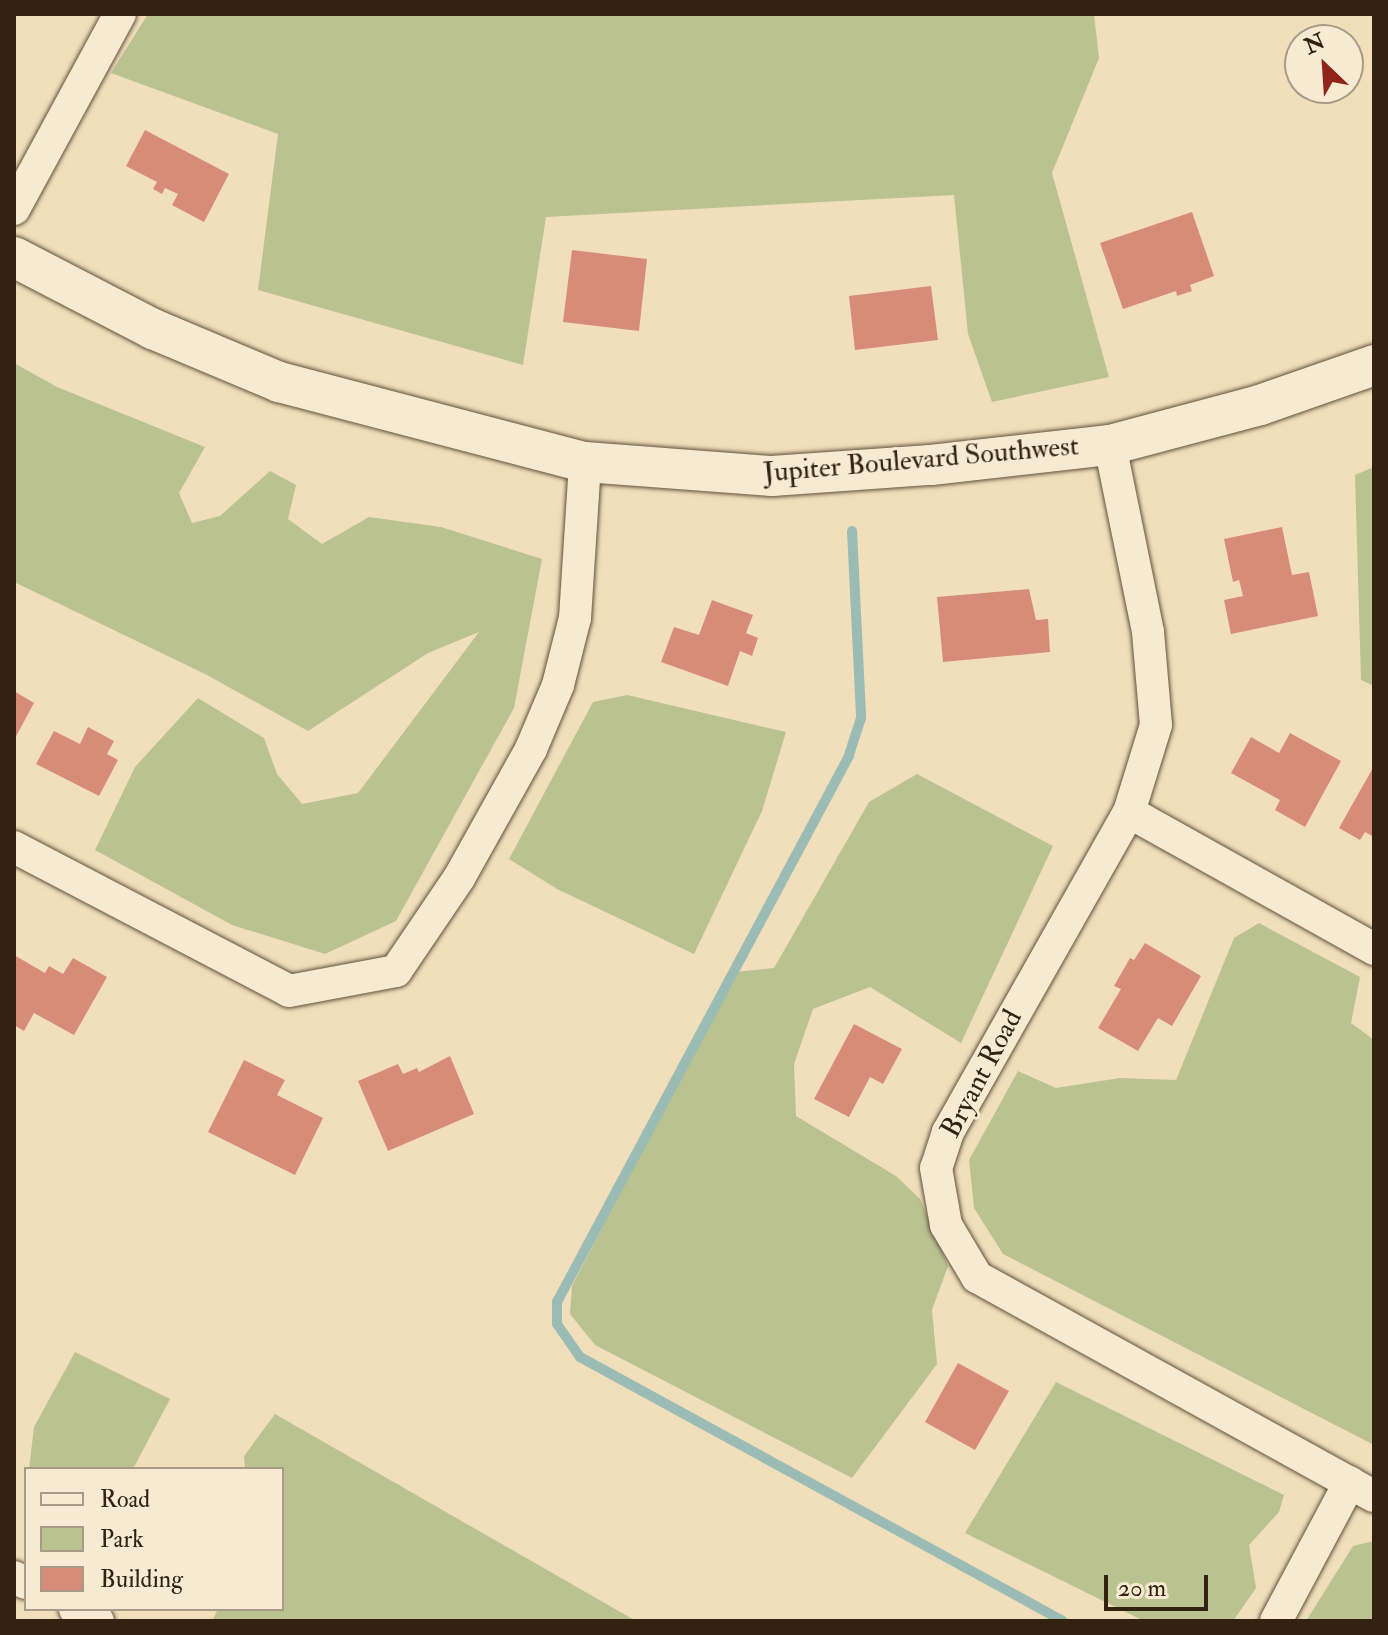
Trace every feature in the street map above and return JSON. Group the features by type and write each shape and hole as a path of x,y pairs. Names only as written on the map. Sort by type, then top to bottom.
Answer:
{"street":[{"path":"14,209 120,14"},
{"name":"Jupiter Boulevard Southwest","path":"14,257 153,329 279,382 585,462 772,476 931,465 1110,445 1260,405 1374,365"},
{"name":"Bryant Road","path":"1110,445 1148,632 1156,725 1129,812 948,1132 936,1168 946,1225 977,1277 1362,1489"},
{"path":"14,847 289,991 396,971 459,878 531,749 558,685 575,618 585,462"},
{"path":"1129,812 1374,949"},
{"path":"1276,1621 1362,1489"},
{"path":"79,1611 98,1621"}],"green space":[{"path":"148,14 1094,14 1099,58 1052,173 1109,377 992,402 968,334 954,195 546,217 523,365 258,290 278,134 111,73"},
{"path":"14,363 57,387 205,447 179,493 192,523 220,516 270,471 296,485 288,519 322,544 369,517 441,527 542,559 514,708 396,921 325,954 232,925 95,850 135,767 198,698 264,738 277,774 302,804 358,793 479,632 428,653 308,731 205,674 14,582"},
{"path":"1374,467 1374,686 1361,680 1355,475"},
{"path":"627,695 786,732 762,811 694,954 557,889 509,859 593,702"},
{"path":"917,774 1053,846 961,1043 870,987 813,1009 794,1064 796,1116 896,1176 920,1199 948,1266 932,1310 937,1364 852,1478 595,1345 570,1314 572,1286 735,972 774,968 869,802"},
{"path":"1259,923 1360,977 1351,1023 1374,1040 1374,1445 1003,1254 974,1208 969,1160 1018,1071 1056,1088 1120,1078 1176,1080 1234,938"},
{"path":"75,1352 170,1399 134,1467 29,1467 34,1427"},
{"path":"1056,1382 1284,1495 1279,1512 1249,1545 1256,1588 1233,1621 1144,1621 965,1533"},
{"path":"275,1414 636,1621 212,1621 217,1611 284,1611 284,1467 245,1467 244,1456"},
{"path":"1374,1541 1374,1621 1306,1621 1353,1546"}],"building":[{"path":"145,130 229,174 204,222 172,205 178,194 165,188 162,194 153,189 157,182 126,166"},
{"path":"1192,212 1214,276 1190,285 1192,291 1177,296 1176,291 1123,309 1100,243"},
{"path":"572,250 647,259 639,331 563,322"},
{"path":"931,286 938,340 855,350 849,296"},
{"path":"1282,527 1292,575 1309,572 1318,616 1231,634 1224,600 1243,596 1239,580 1233,582 1224,539"},
{"path":"1029,589 1036,620 1048,619 1050,652 943,662 937,597"},
{"path":"712,600 753,615 746,633 758,638 752,656 740,651 728,686 661,662 674,627 699,635"},
{"path":"14,691 34,703 14,740"},
{"path":"88,727 114,741 107,754 118,760 99,796 36,764 54,731 80,744"},
{"path":"1290,733 1341,761 1305,827 1275,810 1280,800 1231,773 1251,737 1279,753"},
{"path":"1374,766 1374,837 1365,832 1360,840 1339,828"},
{"path":"1145,943 1201,976 1172,1026 1158,1018 1138,1051 1098,1028 1121,989 1114,986 1130,958 1134,960"},
{"path":"14,955 45,973 49,966 63,974 73,958 107,977 74,1035 34,1013 24,1031 14,1025"},
{"path":"854,1024 902,1049 883,1084 870,1077 849,1117 814,1099"},
{"path":"450,1056 474,1114 388,1151 358,1081 398,1064 403,1074 417,1068 419,1072"},
{"path":"244,1060 285,1080 277,1095 323,1118 295,1175 208,1132"},
{"path":"958,1363 1009,1391 975,1450 925,1422"}],"waterway":[{"path":"852,531 861,718 849,756 557,1302 557,1324 580,1357 1063,1621"}]}
